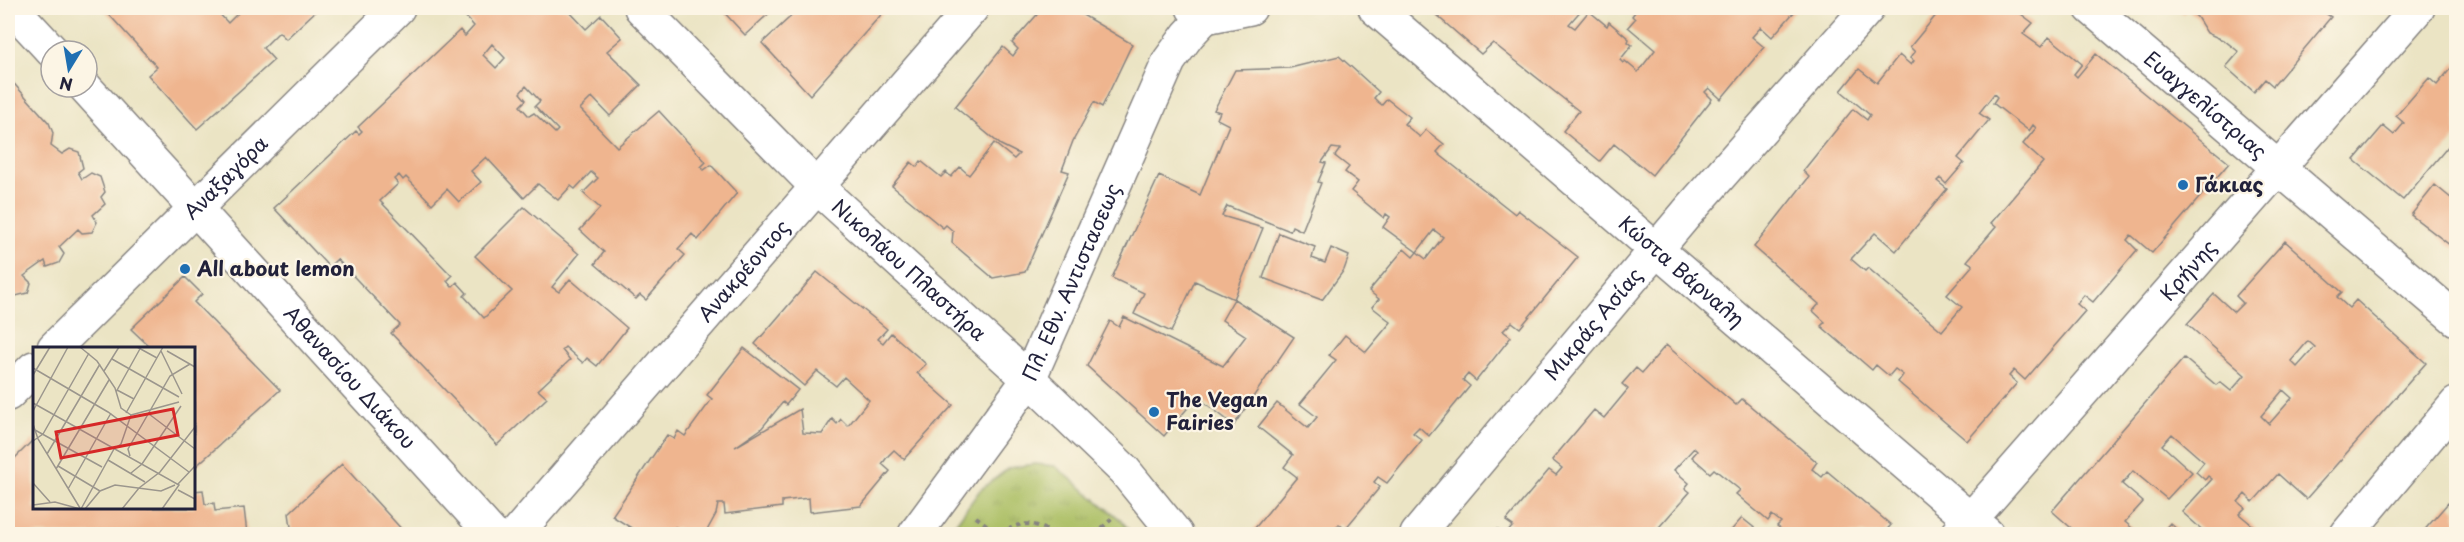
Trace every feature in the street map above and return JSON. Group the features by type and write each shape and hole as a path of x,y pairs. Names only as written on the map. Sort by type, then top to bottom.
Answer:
{"street":[{"path":"12,8 41,39"},
{"name":"Αναξαγόρα","path":"55,347 398,8"},
{"name":"Νικολάου Πλαστήρα","path":"641,8 817,187 1029,379 1124,470 1176,534"},
{"name":"Ανακρέοντος","path":"516,534 972,8"},
{"path":"1199,12 1250,8"},
{"name":"Κώστα Βάρναλη","path":"1375,8 1657,249 1972,530"},
{"name":"Μικράς Ασίας","path":"1417,534 1657,249 1868,8"},
{"name":"Ευαγγελίστριας","path":"2091,8 2457,319"},
{"name":"Κρήνης","path":"1972,530 2418,8"},
{"name":"Πλ. Εθν. Αντιστασεως","path":"915,534 1029,379 1169,61 1188,35 1199,12"},
{"name":"Αθανασίου Διάκου","path":"96,99 492,534"},
{"path":"8,394 33,369"},
{"path":"2348,534 2457,404"},
{"path":"541,534 542,521 550,497"}],"path":[{"path":"1000,534 1012,526 1027,523 1042,526 1054,534"}],"green space":[{"path":"1035,464 1055,466 1121,520 1132,534 948,534 980,490 1009,468"}],"building":[{"path":"103,8 208,8 212,12 215,9 228,23 243,8 319,8 286,39 279,32 263,48 274,60 197,129 148,75 157,67"},
{"path":"464,8 566,8 586,29 601,15 622,38 607,51 641,85 610,116 592,97 580,109 617,147 659,111 706,162 701,167 704,170 711,165 737,193 698,240 692,234 678,249 685,255 646,300 640,295 636,299 595,264 604,252 580,230 600,208 583,193 598,178 591,172 575,189 571,186 558,200 538,184 524,198 486,157 471,171 481,182 459,202 447,189 432,204 406,177 403,180 399,175 394,179 398,184 380,201 452,276 447,281 452,287 457,282 467,293 464,296 484,318 512,291 475,256 524,207 579,254 552,287 559,292 570,279 627,328 597,366 587,358 583,363 565,347 562,350 570,360 538,390 547,398 497,445 391,333 400,325 337,259 329,267 274,208 356,131 359,134 362,131 358,127 460,30 465,36 474,26 465,16 469,12","holes":["492,44 505,58 496,68 483,55","526,86 540,101 535,106 558,130 555,133 534,113 529,116 520,106 526,100 520,93"]},
{"path":"720,8 775,8 745,35"},
{"path":"800,8 887,8 810,95 762,43"},
{"path":"1043,8 1071,8 1132,44 1102,107 1094,102 1073,141 1062,170 1069,172 1025,272 993,278 952,243 953,231 946,225 943,228 892,186 911,162 917,167 921,161 941,177 946,172 951,177 960,167 969,175 994,143 1014,159 1019,154 1001,145 955,107 1003,47 1013,56 1018,49 1012,43"},
{"path":"1428,8 1583,8 1569,24 1575,28 1589,11 1607,26 1609,22 1629,39 1628,42 1632,45 1620,60 1623,63 1625,61 1638,72 1655,50 1628,27 1635,19 1632,16 1638,8 1793,8 1796,10 1772,37 1761,27 1752,37 1764,47 1721,99 1709,88 1705,92 1712,99 1652,175 1614,144 1600,161 1563,131 1579,111 1493,43 1481,54"},
{"path":"1942,8 2013,8 2033,23 2023,34 2041,47 2049,37 2082,64 2074,74 2077,77 2096,54 2229,163 2152,253 2131,235 2127,240 2137,250 2093,302 2084,295 2077,304 2085,311 2025,380 2014,370 2009,376 2017,383 1967,441 1898,382 1903,375 1895,369 1889,376 1876,365 1872,370 1821,326 1825,322 1813,311 1819,304 1754,247 1809,177 1803,171 1853,109 1867,120 1870,115 1841,91 1859,69 1877,83 1899,55 1911,65 1914,61 1910,58 1915,52 1910,47","holes":["1994,94 1997,97 1993,103 2029,131 2033,125 2036,128 2023,144 2043,162 1991,223 1996,227 1967,261 1973,265 1947,295 1962,307 1942,331 1868,268 1865,271 1851,259 1875,233 1896,251 1947,189 1937,181 1940,178 1946,184 1964,163 1958,158 1989,120 1979,113"]},
{"path":"2176,8 2330,8 2325,13 2331,17 2273,86 2265,79 2254,92 2226,67 2239,52 2225,41 2207,33 2197,17 2187,9 2183,14"},
{"path":"1339,56 1379,92 1374,98 1378,102 1382,105 1387,99 1410,117 1404,124 1420,137 1426,130 1444,144 1437,152 1440,155 1515,214 1518,210 1578,257 1520,328 1512,322 1503,331 1511,337 1476,381 1468,374 1463,380 1470,386 1429,436 1419,427 1413,433 1422,440 1387,483 1378,477 1374,482 1380,487 1345,529 1339,524 1331,534 1250,534 1297,477 1284,467 1293,455 1258,427 1277,403 1308,428 1317,417 1300,404 1336,360 1329,355 1345,335 1366,352 1391,322 1372,307 1379,299 1369,291 1404,249 1413,257 1417,252 1383,227 1390,217 1386,214 1384,218 1351,191 1358,182 1345,172 1349,167 1335,156 1340,149 1332,148 1322,162 1326,163 1318,182 1321,183 1302,231 1292,226 1290,231 1227,206 1222,216 1263,228 1234,299 1195,281 1171,332 1134,314 1144,293 1112,278 1159,176 1200,195 1229,125 1217,119 1220,112 1214,110 1235,70 1290,68","holes":["1434,230 1443,237 1426,259 1417,252"]},
{"path":"2456,62 2456,137 2403,200 2354,160 2383,126 2394,135 2404,123 2396,116 2429,78 2437,85"},
{"path":"8,77 49,123 53,133 51,146 62,154 70,149 79,152 83,168 78,172 82,179 91,173 100,177 105,192 101,197 105,204 93,215 97,222 92,232 82,233 78,229 59,247 64,254 59,263 47,267 45,261 24,276 31,283 28,293 16,296 12,290 8,293"},
{"path":"2435,185 2452,199 2456,193 2455,249 2411,215"},
{"path":"1279,233 1315,247 1312,258 1325,263 1331,248 1349,256 1344,270 1322,300 1263,278"},
{"path":"2285,241 2342,292 2337,297 2349,308 2356,300 2426,363 2306,499 2278,474 2253,502 2245,494 2238,502 2245,508 2239,514 2263,534 2207,534 2182,512 2212,479 2208,476 2205,480 2196,472 2204,462 2172,434 2162,445 2192,472 2167,499 2133,471 2122,484 2143,502 2125,522 2139,534 2078,534 2052,511 2184,358 2216,385 2220,382 2231,391 2245,375 2187,324 2214,294 2234,312 2243,303 2236,296","holes":["2308,341 2315,347 2297,367 2291,361","2283,390 2292,398 2269,424 2261,416"]},
{"path":"817,272 887,329 878,339 883,343 891,333 926,364 917,373 953,405 904,459 894,450 888,456 882,464 890,471 861,506 810,512 809,498 782,501 782,507 725,514 724,504 718,504 716,514 705,534 690,534 675,527 669,534 641,534 612,516 667,435 674,439 678,431 685,436 712,399 707,395 744,348 798,390 786,405 783,402 761,429 735,447 800,409 803,433 822,434 832,419 837,424 841,419 848,426 869,400 844,377 836,386 817,371 804,386 755,344"},
{"path":"185,277 202,294 194,302 280,390 195,467 195,347 150,347 131,329"},
{"path":"1234,299 1294,337 1234,425 1197,397 1164,436 1087,366 1110,321 1119,327 1124,317 1223,366 1246,336 1222,320"},
{"path":"1666,345 1736,405 1742,399 1817,462 1812,469 1822,477 1827,471 1891,525 1883,534 1787,534 1777,526 1781,522 1772,515 1768,521 1736,494 1740,490 1714,469 1710,473 1692,457 1697,451 1694,448 1674,470 1689,483 1685,488 1690,492 1653,534 1506,534 1513,526 1506,521 1549,470 1556,475 1562,468 1552,460 1594,410 1604,418 1628,389 1622,384 1636,368 1642,373"},
{"path":"33,440 33,509 195,509 195,491 203,490 205,504 214,503 215,511 244,508 247,534 8,534 8,465"},
{"path":"342,464 406,534 292,534 289,513"},
{"path":"2448,503 2456,510 2456,534 2421,534"},
{"path":"1742,518 1762,534 1728,534"},
{"path":"2170,523 2182,534 2160,534"},
{"path":"1498,529 1505,534 1493,534"}],"place":[{"name":"Γάκιας","path":"2183,185"},
{"name":"All about lemon","path":"185,269"},
{"name":"The Vegan Fairies","path":"1154,412"}]}
